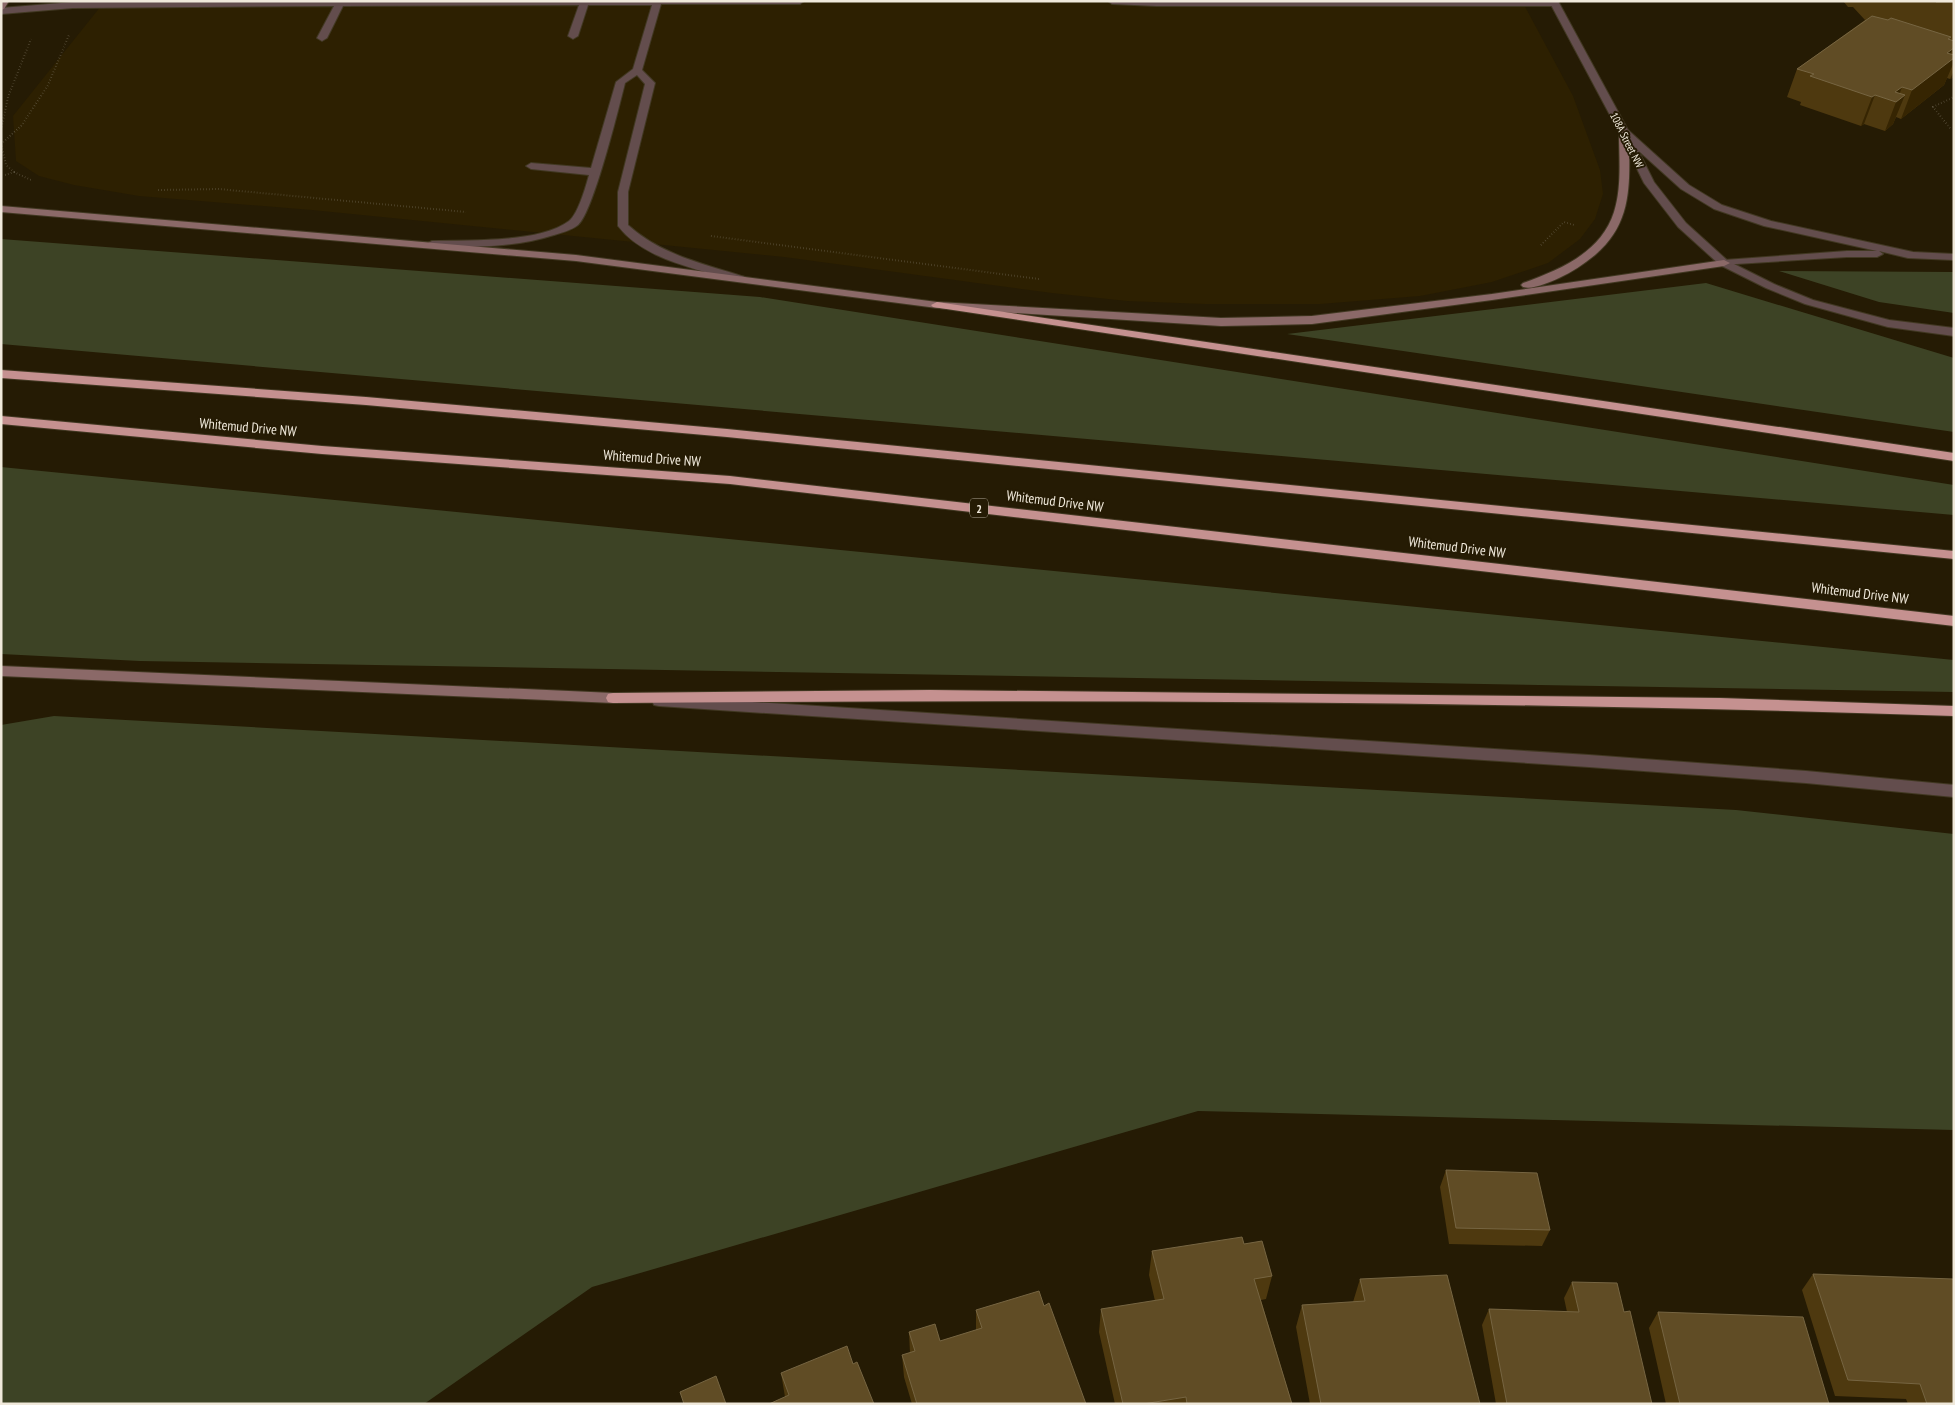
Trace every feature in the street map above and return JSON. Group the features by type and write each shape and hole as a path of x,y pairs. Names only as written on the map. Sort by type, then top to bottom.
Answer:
{"highway":[{"path":"937,304 1397,375 1954,457"},
{"path":"1,374 376,402 727,433 1954,555"},
{"name":"Whitemud Drive NW","path":"1,420 322,450 730,480 1954,621"},
{"path":"613,698 950,696 1720,703 1954,711"}],"main road":[{"path":"1,6 5,1"},
{"path":"1492,297 1566,271 1592,252 1609,234 1619,215 1622,200 1624,132"},
{"path":"1,209 576,258 937,304 1221,322 1312,320 1492,297 1724,262"},
{"path":"1,672 613,698"}],"street":[{"path":"1,10 78,5 584,4 800,1"},
{"path":"1112,1 1554,2"},
{"name":"108A Street NW","path":"1554,2 1624,132 1648,183 1682,225 1724,262"},
{"path":"322,38 340,3"},
{"path":"390,243 457,245 497,243 531,239 559,230 575,222 589,193 621,82 637,70 657,3"},
{"path":"573,36 584,4"},
{"path":"637,70 650,83 623,192 623,226 633,237 655,250 741,279"},
{"path":"1624,132 1685,187 1718,207 1768,224 1917,256"},
{"path":"531,166 595,172"},
{"path":"1724,262 1847,254 1954,257"},
{"path":"1724,262 1770,286 1809,302 1888,323 1954,332"},
{"path":"613,698 1589,761 1806,777 1954,791"}],"path":[{"path":"36,182 14,172 6,165 1,144 22,125 48,86 72,32"},
{"path":"1,130 8,97 29,40 34,35"},
{"path":"1950,128 1932,106 1954,97"},
{"path":"5,175 14,172"},
{"path":"154,190 218,189 474,212"},
{"path":"1539,246 1551,238 1564,222 1582,227"},
{"path":"711,236 1042,279"}],"shaded area":[{"path":"105,1 1522,1 1573,96 1600,170 1603,194 1595,219 1580,239 1548,263 1492,282 1420,296 1320,304 1205,304 1127,301 1052,293 784,257 312,210 139,196 74,185 39,176 16,161 13,116"}],"green space":[{"path":"1,239 760,297 1954,485 1954,515 1,344"},
{"path":"1779,271 1954,272 1954,313 1879,302"},
{"path":"1706,283 1954,358 1954,432 1287,334"},
{"path":"1,467 1954,660 1954,692 140,661 1,654"},
{"path":"54,716 1736,810 1954,834 1954,1130 1198,1111 592,1287 424,1404 1,1404 1,725"}],"building":[{"path":"1954,1 1954,2 1936,2"},
{"path":"1872,16 1888,20 1891,18 1951,37 1948,39 1954,41 1954,48 1947,53 1954,55 1954,58 1912,90 1902,87 1895,92 1905,95 1896,102 1875,95 1872,97 1810,76 1814,74 1797,69"},
{"path":"1446,1170 1537,1173 1550,1230 1456,1228"},
{"path":"1242,1237 1244,1244 1262,1241 1272,1276 1254,1279 1292,1404 1187,1404 1186,1397 1143,1404 1123,1404 1101,1309 1164,1299 1152,1251"},
{"path":"1813,1274 1953,1279 1954,1404 1927,1404 1920,1384 1848,1380"},
{"path":"1447,1275 1480,1404 1321,1404 1302,1305 1365,1301 1360,1279"},
{"path":"1572,1282 1617,1283 1624,1312 1630,1311 1652,1404 1507,1404 1489,1309 1579,1312"},
{"path":"1039,1291 1044,1306 1049,1303 1086,1404 917,1404 902,1355 915,1351 909,1332 935,1324 940,1341 982,1328 976,1310"},
{"path":"1658,1312 1803,1317 1829,1404 1680,1404"},
{"path":"847,1346 853,1364 857,1362 874,1404 769,1404 789,1395 781,1373"},
{"path":"716,1376 726,1404 684,1404 680,1392"}]}
